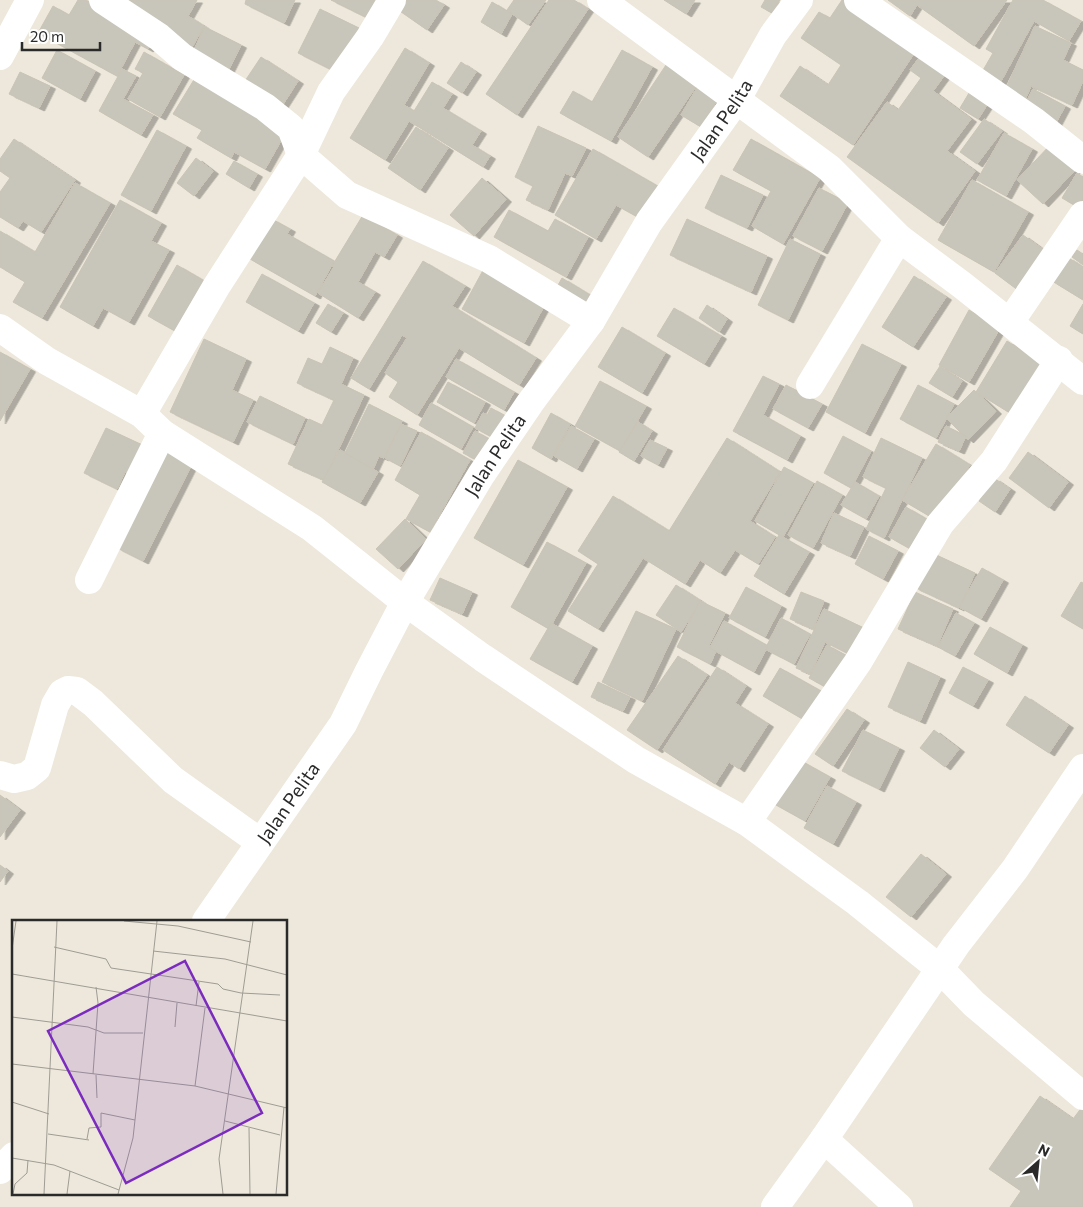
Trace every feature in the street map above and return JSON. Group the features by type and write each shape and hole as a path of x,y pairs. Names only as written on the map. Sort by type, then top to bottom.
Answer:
{"street":[{"path":"0,56 30,0"},
{"path":"103,0 159,37 182,57 265,107 291,128 301,155 347,195 489,259 591,321"},
{"path":"142,414 216,287 301,155 331,92 370,37 392,0"},
{"path":"601,0 829,168 899,238 1059,360 1083,381"},
{"name":"Jalan Pelita","path":"207,920 343,724 405,602 481,475 530,403 591,321 649,222 737,99 773,35 799,0"},
{"path":"858,0 1034,121 1083,160"},
{"path":"1010,322 1083,216"},
{"path":"810,385 899,238"},
{"path":"0,328 48,361 142,414 162,433 312,528 405,602 482,658 636,760 747,822 858,903 940,969 974,1004 1083,1096"},
{"path":"747,822 858,662 940,524 994,461 1059,360"},
{"path":"89,580 162,433"},
{"path":"0,775 14,778 27,776 37,768 55,705 62,693 68,690 77,691 93,703 173,780 260,842"},
{"path":"775,1207 971,925 1015,869 1083,768"},
{"path":"824,1139 899,1207"},
{"path":"0,1170 12,1158"}],"building":[{"path":"78,0 86,0 154,37 148,49 135,42 117,76 38,33 53,6 69,15"},
{"path":"108,0 197,0 188,16 204,26 191,49"},
{"path":"246,0 295,0 284,23 245,4"},
{"path":"331,0 387,0 376,22"},
{"path":"399,0 436,0 444,5 427,30 394,7"},
{"path":"514,0 546,0 528,25 507,10"},
{"path":"549,0 574,0 588,9 517,115 486,94"},
{"path":"664,0 695,0 686,14"},
{"path":"765,0 780,0 772,13 761,7"},
{"path":"842,0 849,0 919,46 853,145 780,96 800,66 828,85 841,65 801,38 819,12 830,18"},
{"path":"888,0 1007,0 974,46 917,5 910,16"},
{"path":"1013,0 1043,0 1081,21 1069,41 1034,21 1000,83 982,72 993,53 986,49"},
{"path":"492,2 512,14 501,34 481,22"},
{"path":"320,9 361,29 340,74 298,53"},
{"path":"1035,26 1071,43 1063,60 1083,70 1083,81 1072,105 1031,86 1025,100 1005,90"},
{"path":"205,27 241,45 226,75 190,58"},
{"path":"405,48 429,63 404,105 414,111 432,82 452,94 443,108 481,131 472,145 490,156 483,167 409,121 385,160 350,138"},
{"path":"57,50 95,71 80,99 42,78"},
{"path":"622,50 652,67 611,141 560,113 573,91 592,102"},
{"path":"144,52 184,75 160,117 128,99 143,73 135,69"},
{"path":"922,54 947,72 933,91 971,119 947,151 975,171 938,223 847,157 887,102 898,110 921,78 910,70"},
{"path":"261,57 298,81 280,109 243,84"},
{"path":"461,62 476,72 462,93 447,83"},
{"path":"666,65 697,85 648,157 618,137"},
{"path":"122,69 136,76 123,99 153,115 141,135 99,111"},
{"path":"20,72 50,86 39,108 9,94"},
{"path":"195,78 287,130 265,169 234,152 231,158 197,138 202,130 173,114"},
{"path":"697,88 717,100 701,127 681,115"},
{"path":"972,88 991,99 978,119 960,108"},
{"path":"1033,89 1065,106 1056,123 1024,106"},
{"path":"984,119 1002,131 977,164 960,152"},
{"path":"538,126 586,148 572,176 565,173 548,210 526,200 533,186 515,177"},
{"path":"416,127 448,148 420,190 388,168"},
{"path":"157,130 186,146 151,211 121,195"},
{"path":"1004,133 1032,149 1006,196 977,180"},
{"path":"14,139 75,180 41,232 23,221 18,228 0,217 0,192 10,178 0,171 0,159"},
{"path":"751,139 820,178 783,244 752,226 771,191 733,170"},
{"path":"1053,142 1079,166 1043,204 1017,180"},
{"path":"593,149 661,188 643,220 616,205 596,239 555,215"},
{"path":"196,158 213,171 194,196 177,183"},
{"path":"234,161 257,174 249,188 226,174"},
{"path":"1077,173 1083,177 1083,205 1081,209 1062,198"},
{"path":"721,175 763,195 747,228 705,208"},
{"path":"482,178 506,199 474,236 450,215"},
{"path":"972,180 1028,212 994,272 938,240"},
{"path":"75,183 110,203 42,318 13,302 25,282 0,267 0,231 35,252"},
{"path":"819,188 848,203 822,251 793,236"},
{"path":"120,200 161,223 151,241 169,250 129,322 103,308 93,326 60,307"},
{"path":"509,210 548,231 555,219 588,237 566,277 494,237"},
{"path":"363,215 397,235 384,257 375,252 358,282 375,292 358,318 318,293"},
{"path":"272,219 290,229 287,234 334,261 315,296 250,259"},
{"path":"687,219 767,256 751,292 670,255"},
{"path":"1023,235 1052,256 1023,294 995,273"},
{"path":"790,239 820,254 788,320 758,305"},
{"path":"1077,250 1083,254 1083,265 1072,257"},
{"path":"1067,257 1083,267 1083,300 1052,281"},
{"path":"423,261 465,286 452,306 536,358 519,385 459,348 417,415 389,397 398,382 385,373 407,338 402,335 369,389 351,378"},
{"path":"487,263 549,297 524,343 462,309"},
{"path":"177,265 213,286 184,336 148,316"},
{"path":"262,274 314,303 298,331 246,302"},
{"path":"914,276 946,297 913,347 882,327"},
{"path":"562,278 590,295 580,312 552,296"},
{"path":"328,304 343,313 331,332 316,323"},
{"path":"1083,304 1083,334 1070,326"},
{"path":"707,305 727,319 719,332 699,318"},
{"path":"674,308 721,336 704,364 657,336"},
{"path":"969,310 1000,328 969,382 939,365"},
{"path":"622,327 665,353 642,393 598,367"},
{"path":"204,339 246,359 232,390 253,400 233,442 170,412"},
{"path":"1007,341 1044,364 1013,415 976,392"},
{"path":"862,344 901,364 865,433 826,412"},
{"path":"330,347 353,358 341,384 364,395 324,480 288,464 309,419 322,425 334,400 297,383 308,358 322,364"},
{"path":"0,352 30,369 0,421"},
{"path":"456,359 514,392 504,410 446,377"},
{"path":"940,366 962,381 952,397 929,383"},
{"path":"763,376 779,384 763,415 800,436 787,460 733,431"},
{"path":"600,381 646,406 620,451 575,426"},
{"path":"448,382 485,402 474,423 437,402"},
{"path":"786,385 822,404 808,428 773,409"},
{"path":"918,385 954,404 936,438 900,419"},
{"path":"974,390 996,411 968,440 946,418"},
{"path":"260,396 305,418 293,444 247,422"},
{"path":"431,403 473,427 461,449 419,425"},
{"path":"369,404 402,421 384,458 379,456 373,469 344,455"},
{"path":"491,408 513,420 501,442 475,428 483,413 487,415"},
{"path":"551,413 570,424 551,459 532,448"},
{"path":"638,422 652,431 634,461 619,452"},
{"path":"401,424 417,431 400,466 385,458"},
{"path":"571,426 594,439 577,469 554,456"},
{"path":"946,426 966,436 959,451 938,442"},
{"path":"106,428 149,448 135,477 125,472 117,489 84,473"},
{"path":"475,431 495,442 482,463 463,453"},
{"path":"421,432 470,460 430,532 406,519 420,495 395,480"},
{"path":"843,436 871,451 851,488 824,473"},
{"path":"727,438 780,472 750,521 775,537 758,564 735,550 720,573 700,560 685,584 643,558 598,629 568,611 598,564 578,551 613,496 669,531"},
{"path":"881,438 922,458 884,538 866,529 886,488 863,477"},
{"path":"650,440 667,448 658,465 641,456"},
{"path":"936,444 970,465 936,520 902,500"},
{"path":"168,447 194,460 143,561 117,548"},
{"path":"340,450 378,472 360,503 322,482"},
{"path":"1028,452 1068,482 1049,508 1009,478"},
{"path":"518,460 567,487 523,565 474,538"},
{"path":"784,467 813,483 783,537 755,521"},
{"path":"994,478 1010,489 995,512 979,501"},
{"path":"817,481 842,495 813,548 788,535"},
{"path":"855,482 879,496 866,519 841,505"},
{"path":"906,507 930,521 914,551 889,537"},
{"path":"834,513 864,527 850,556 821,543"},
{"path":"405,519 426,539 398,569 376,549"},
{"path":"779,535 809,552 784,594 754,576"},
{"path":"869,536 898,551 883,579 855,564"},
{"path":"547,542 586,563 549,629 511,607"},
{"path":"930,552 975,573 959,608 914,587"},
{"path":"982,568 1003,580 981,619 959,607"},
{"path":"440,578 472,592 462,614 430,600"},
{"path":"1081,582 1083,583 1083,629 1061,616"},
{"path":"676,585 701,601 681,632 656,615"},
{"path":"746,587 781,606 765,637 729,618"},
{"path":"801,592 824,601 813,629 790,619"},
{"path":"915,592 953,609 937,646 898,629"},
{"path":"700,601 725,613 709,645 717,649 710,664 677,647"},
{"path":"824,609 864,628 851,655 825,642 810,674 796,668"},
{"path":"636,611 676,629 642,701 602,682"},
{"path":"956,613 974,623 955,656 938,647"},
{"path":"781,618 810,634 794,664 765,649"},
{"path":"724,621 768,646 754,672 710,648"},
{"path":"551,623 592,646 572,682 530,659"},
{"path":"990,627 1022,645 1007,673 974,654"},
{"path":"827,645 849,657 831,690 809,678"},
{"path":"678,656 707,675 657,750 627,730"},
{"path":"908,662 940,677 920,721 888,707"},
{"path":"717,667 746,686 735,703 768,724 739,769 729,762 715,784 663,750"},
{"path":"963,667 988,680 973,706 949,693"},
{"path":"780,668 828,695 811,724 763,696"},
{"path":"598,682 630,697 623,711 591,697"},
{"path":"1025,696 1068,725 1049,753 1006,725"},
{"path":"847,709 864,720 833,766 815,754"},
{"path":"863,730 899,748 879,789 842,771"},
{"path":"934,730 959,749 945,767 920,748"},
{"path":"794,757 830,777 805,821 769,801"},
{"path":"827,786 856,802 833,844 804,828"},
{"path":"0,795 20,810 0,837"},
{"path":"921,854 946,874 911,917 886,897"},
{"path":"0,865 8,871 0,882"},
{"path":"1040,1096 1073,1119 1083,1108 1083,1207 1010,1207 1021,1191 989,1169"}]}
